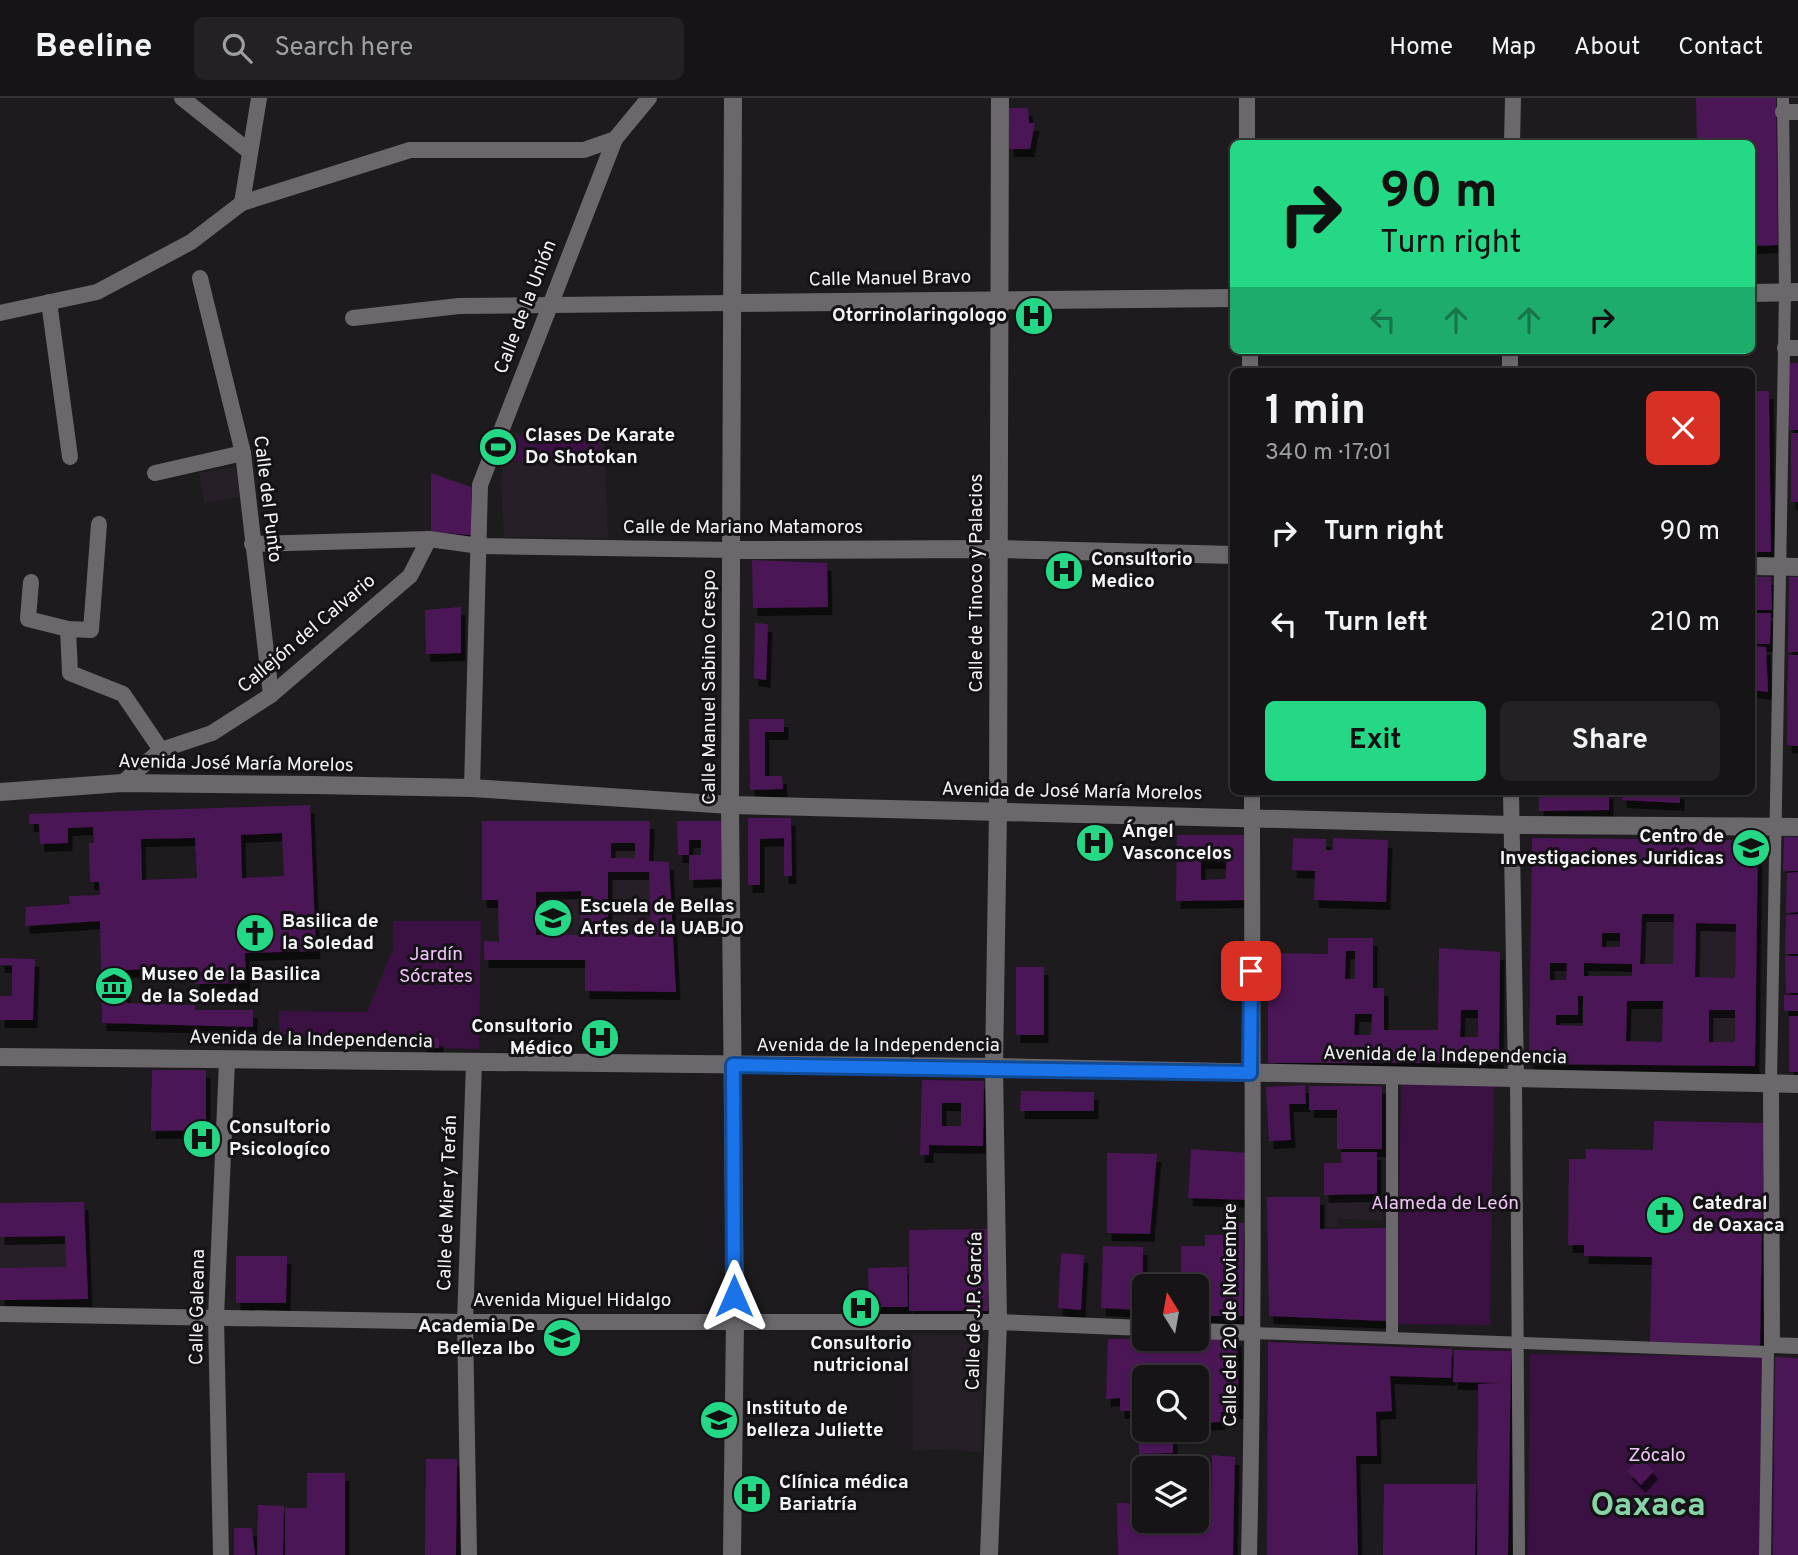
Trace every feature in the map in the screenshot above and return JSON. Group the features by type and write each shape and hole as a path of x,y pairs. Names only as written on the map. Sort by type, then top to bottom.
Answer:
{"street":[{"path":"181,98 250,152"},
{"path":"243,203 259,98"},
{"name":"Calle de la Unión","path":"472,788 480,485 547,307 615,139 649,98"},
{"name":"Calle Manuel Sabino Crespo","path":"732,1555 734,1321 730,805 733,98"},
{"name":"Calle de Tinoco y Palacios","path":"994,1067 999,811 1000,98"},
{"path":"1247,98 1247,140"},
{"path":"1512,140 1513,98"},
{"path":"1765,1555 1776,826 1789,567 1792,292 1788,107"},
{"path":"0,313 97,292 191,242 243,203 410,150 583,150 615,139"},
{"name":"Calle del Punto","path":"199,277 243,453 271,695"},
{"path":"1755,293 1792,292"},
{"name":"Calle Manuel Bravo","path":"353,318 459,306 547,307 999,298 1230,298"},
{"path":"49,302 70,457"},
{"path":"155,473 243,453"},
{"path":"31,582 28,620 68,629 91,630 99,524"},
{"name":"Calle de Mariano Matamoros","path":"252,544 429,539 480,545 732,550 998,549 1230,555"},
{"name":"Callejón del Calvario","path":"122,783 161,750 212,733 271,695 410,576 429,539"},
{"path":"1755,566 1789,567"},
{"path":"68,629 70,673 123,694 161,750"},
{"name":"Avenida José María Morelos","path":"0,792 122,783 472,788"},
{"name":"Avenida de José María Morelos","path":"472,788 730,805 1511,825 1798,827"},
{"name":"Calle del 20 de Noviembre","path":"1249,1555 1254,1333 1250,1074 1252,795"},
{"path":"1511,795 1519,1555"},
{"name":"Avenida de la Independencia","path":"0,1057 994,1067 1798,1084"},
{"name":"Calle Galeana","path":"221,1555 216,1317 227,1060"},
{"name":"Calle de Mier y Terán","path":"469,1555 465,1322 474,1063"},
{"name":"Calle de J.P. García","path":"989,1555 998,1322 994,1067"},
{"path":"1392,1076 1392,1338"},
{"name":"Avenida Miguel Hidalgo","path":"0,1314 465,1322 998,1322 1132,1328"},
{"path":"1209,1331 1518,1343 1770,1349 1798,1346"}],"shaded area":[{"path":"508,432 604,433 608,538 504,537 501,482"},
{"path":"235,467 240,497 204,503 199,473"},
{"path":"588,821 650,821 649,861 669,862 676,992 585,991 585,960 484,960 484,941 499,941 498,900 587,862"},
{"path":"1643,839 1758,840 1755,1066 1683,1066 1684,985 1632,964 1642,927"},
{"path":"1327,1198 1383,1198 1382,1220 1338,1219 1337,1227 1326,1227"},
{"path":"84,1202 88,1299 0,1300 0,1203"},
{"path":"912,1334 984,1335 982,1453 955,1449 913,1451"}],"green space":[{"path":"510,436 599,438 599,462 509,461"},
{"name":"Jardín Sócrates","path":"393,921 481,921 479,1049 439,1048 438,1038 422,1038 422,1048 337,1046 321,1036 279,1035 279,1011 367,1012 393,949"},
{"name":"Alameda de León","path":"1401,1082 1494,1083 1490,1325 1397,1324"},
{"name":"Zócalo","path":"1530,1354 1762,1357 1759,1555 1528,1555"}],"building":[{"path":"1696,98 1776,98 1778,245 1755,246 1755,140 1697,140"},
{"path":"1009,108 1028,108 1029,123 1035,123 1030,149 1009,149"},
{"path":"1788,363 1798,363 1798,430 1789,430"},
{"path":"1755,391 1769,391 1771,552 1755,552"},
{"path":"1791,433 1798,433 1798,502 1791,502"},
{"path":"431,473 471,487 471,535 431,532"},
{"path":"752,560 827,563 828,607 753,608"},
{"path":"1755,577 1771,577 1772,610 1755,610"},
{"path":"1789,577 1798,577 1798,652 1788,652"},
{"path":"461,607 461,653 426,654 425,610"},
{"path":"1755,613 1771,613 1770,644 1755,644"},
{"path":"755,623 768,624 766,680 754,678"},
{"path":"1755,646 1766,647 1768,692 1755,690"},
{"path":"1788,655 1798,655 1798,746 1787,745"},
{"path":"749,719 784,719 784,732 765,732 765,776 782,776 783,789 750,790"},
{"path":"1539,795 1609,795 1609,810 1539,811"},
{"path":"1622,795 1680,795 1680,803 1622,800"},
{"path":"310,805 316,951 245,953 246,983 195,984 195,967 126,970 127,1003 195,1005 195,1010 253,1010 253,1027 102,1023 100,921 25,926 26,907 70,904 69,896 100,895 99,882 90,882 89,843 94,843 93,827 68,828 68,843 40,844 39,824 29,824 29,814","holes":["282,833 284,876 242,878 241,835","195,838 197,878 142,880 141,839"]},
{"path":"748,818 791,818 792,876 784,876 784,838 760,839 760,885 748,885"},
{"path":"482,821 650,821 649,861 669,862 676,992 585,991 585,960 484,960 484,941 499,942 498,900 482,900","holes":["611,843 635,843 635,858 611,858","608,872 649,872 651,935 608,935","581,891 581,935 536,935 536,892"]},
{"path":"677,821 722,821 723,879 689,880 689,855 678,855","holes":["689,840 701,840 701,855 689,855"]},
{"path":"1177,835 1249,835 1250,900 1176,901","holes":["1201,861 1226,861 1226,879 1201,880"]},
{"path":"1784,837 1798,837 1798,871 1783,871"},
{"path":"1293,838 1326,839 1326,850 1333,850 1333,838 1388,840 1386,902 1314,900 1315,871 1292,870"},
{"path":"1532,838 1758,840 1755,1066 1529,1064","holes":["1642,914 1674,914 1673,964 1640,964","1696,923 1736,924 1735,978 1695,977","1602,933 1620,933 1620,947 1602,947","1550,963 1567,963 1566,980 1550,980","1584,963 1632,964 1632,976 1584,976","1578,996 1583,996 1583,1026 1556,1025 1556,1015 1578,1015","1627,1001 1663,1001 1662,1042 1626,1041","1709,1010 1735,1010 1735,1042 1709,1042"]},
{"path":"1798,872 1798,912 1786,913 1787,873"},
{"path":"1798,914 1798,954 1785,954 1786,915"},
{"path":"1328,938 1373,938 1373,988 1384,988 1384,1030 1438,1030 1439,948 1500,952 1499,1063 1268,1063 1268,953 1328,954","holes":["1346,951 1355,951 1355,979 1345,979","1461,1010 1478,1010 1478,1037 1460,1037","1355,1014 1372,1014 1371,1035 1354,1035"]},
{"path":"1785,956 1798,956 1798,993 1786,993"},
{"path":"0,958 35,959 33,1020 0,1020 0,996 12,996 12,965 0,965"},
{"path":"1016,967 1044,967 1044,1035 1016,1035"},
{"path":"1784,995 1798,995 1798,1011 1784,1011"},
{"path":"1789,1016 1798,1016 1798,1072 1789,1072"},
{"path":"422,1038 439,1038 439,1048 422,1048"},
{"path":"152,1070 206,1070 206,1130 151,1131"},
{"path":"922,1080 984,1081 983,1146 929,1145 929,1155 920,1155","holes":["942,1103 961,1103 961,1126 942,1126"]},
{"path":"1305,1085 1306,1104 1289,1104 1291,1140 1269,1141 1266,1087"},
{"path":"1309,1086 1382,1086 1382,1149 1337,1149 1337,1110 1309,1110"},
{"path":"1021,1091 1094,1092 1094,1111 1020,1111"},
{"name":"Catedral de Oaxaca","path":"1654,1121 1764,1123 1760,1346 1650,1344 1652,1257 1584,1256 1584,1245 1568,1245 1569,1159 1586,1159 1586,1149 1653,1150"},
{"path":"1191,1149 1248,1153 1249,1200 1188,1198"},
{"path":"1341,1152 1377,1152 1377,1194 1324,1195 1324,1163 1341,1163"},
{"path":"1107,1153 1157,1154 1150,1234 1107,1233"},
{"path":"1267,1197 1320,1197 1320,1229 1386,1228 1386,1321 1269,1316"},
{"path":"84,1202 88,1299 0,1300 0,1268 66,1267 65,1236 0,1237 0,1203"},
{"path":"1228,1223 1244,1223 1243,1316 1209,1316 1209,1274 1181,1274 1181,1246 1205,1246 1205,1235 1228,1235"},
{"path":"988,1229 988,1311 909,1311 909,1230"},
{"path":"1103,1246 1143,1247 1143,1274 1132,1274 1132,1310 1101,1308"},
{"path":"1061,1253 1084,1255 1081,1310 1058,1308"},
{"path":"236,1256 287,1256 286,1303 236,1303"},
{"path":"907,1267 908,1307 869,1307 868,1268"},
{"path":"1209,1338 1237,1338 1239,1411 1221,1412 1221,1422 1209,1422 1209,1365 1132,1365 1132,1411 1120,1411 1120,1398 1106,1399 1108,1339 1132,1339 1132,1351 1209,1351"},
{"path":"1268,1342 1452,1349 1451,1378 1390,1376 1392,1411 1376,1412 1377,1456 1356,1456 1358,1555 1267,1555"},
{"path":"1454,1350 1511,1351 1508,1555 1477,1555 1478,1384 1503,1383 1453,1382"},
{"path":"1775,1357 1798,1358 1798,1555 1773,1555"},
{"path":"1139,1442 1173,1442 1173,1453 1139,1454"},
{"path":"1212,1455 1235,1457 1233,1555 1118,1555 1117,1503 1132,1504 1132,1533 1209,1533"},
{"path":"1641,1458 1654,1471 1641,1485 1627,1471"},
{"path":"426,1459 457,1459 456,1555 425,1555"},
{"path":"307,1473 345,1473 345,1555 285,1555 285,1508 307,1508"},
{"path":"1384,1484 1476,1484 1475,1555 1383,1555"},
{"path":"258,1505 284,1506 283,1555 257,1555"},
{"path":"234,1528 252,1528 255,1555 234,1555"}],"place":[{"name":"Otorrinolaringologo","path":"1034,316"},
{"name":"Clases De Karate Do Shotokan","path":"498,447"},
{"name":"Consultorio Medico","path":"1064,571"},
{"name":"Ángel Vasconcelos","path":"1095,843"},
{"name":"Centro de Investigaciones Juridicas","path":"1751,848"},
{"name":"Escuela de Bellas Artes de la UABJO","path":"553,918"},
{"name":"Basilica de la Soledad","path":"255,933"},
{"name":"Museo de la Basilica de la Soledad","path":"114,986"},
{"name":"Consultorio Médico","path":"600,1038"},
{"name":"Consultorio Psicologíco","path":"202,1139"},
{"name":"Catedral de Oaxaca","path":"1665,1215"},
{"name":"Consultorio nutricional","path":"861,1308"},
{"name":"Academia De Belleza Ibo","path":"562,1338"},
{"name":"Instituto de belleza Juliette","path":"719,1420"},
{"name":"Clínica médica Bariatría","path":"752,1494"}],"district":[{"name":"Oaxaca","path":"1648,1507"}],"route":[{"path":"734,1296 733,1065 1250,1073 1251,971"}]}
